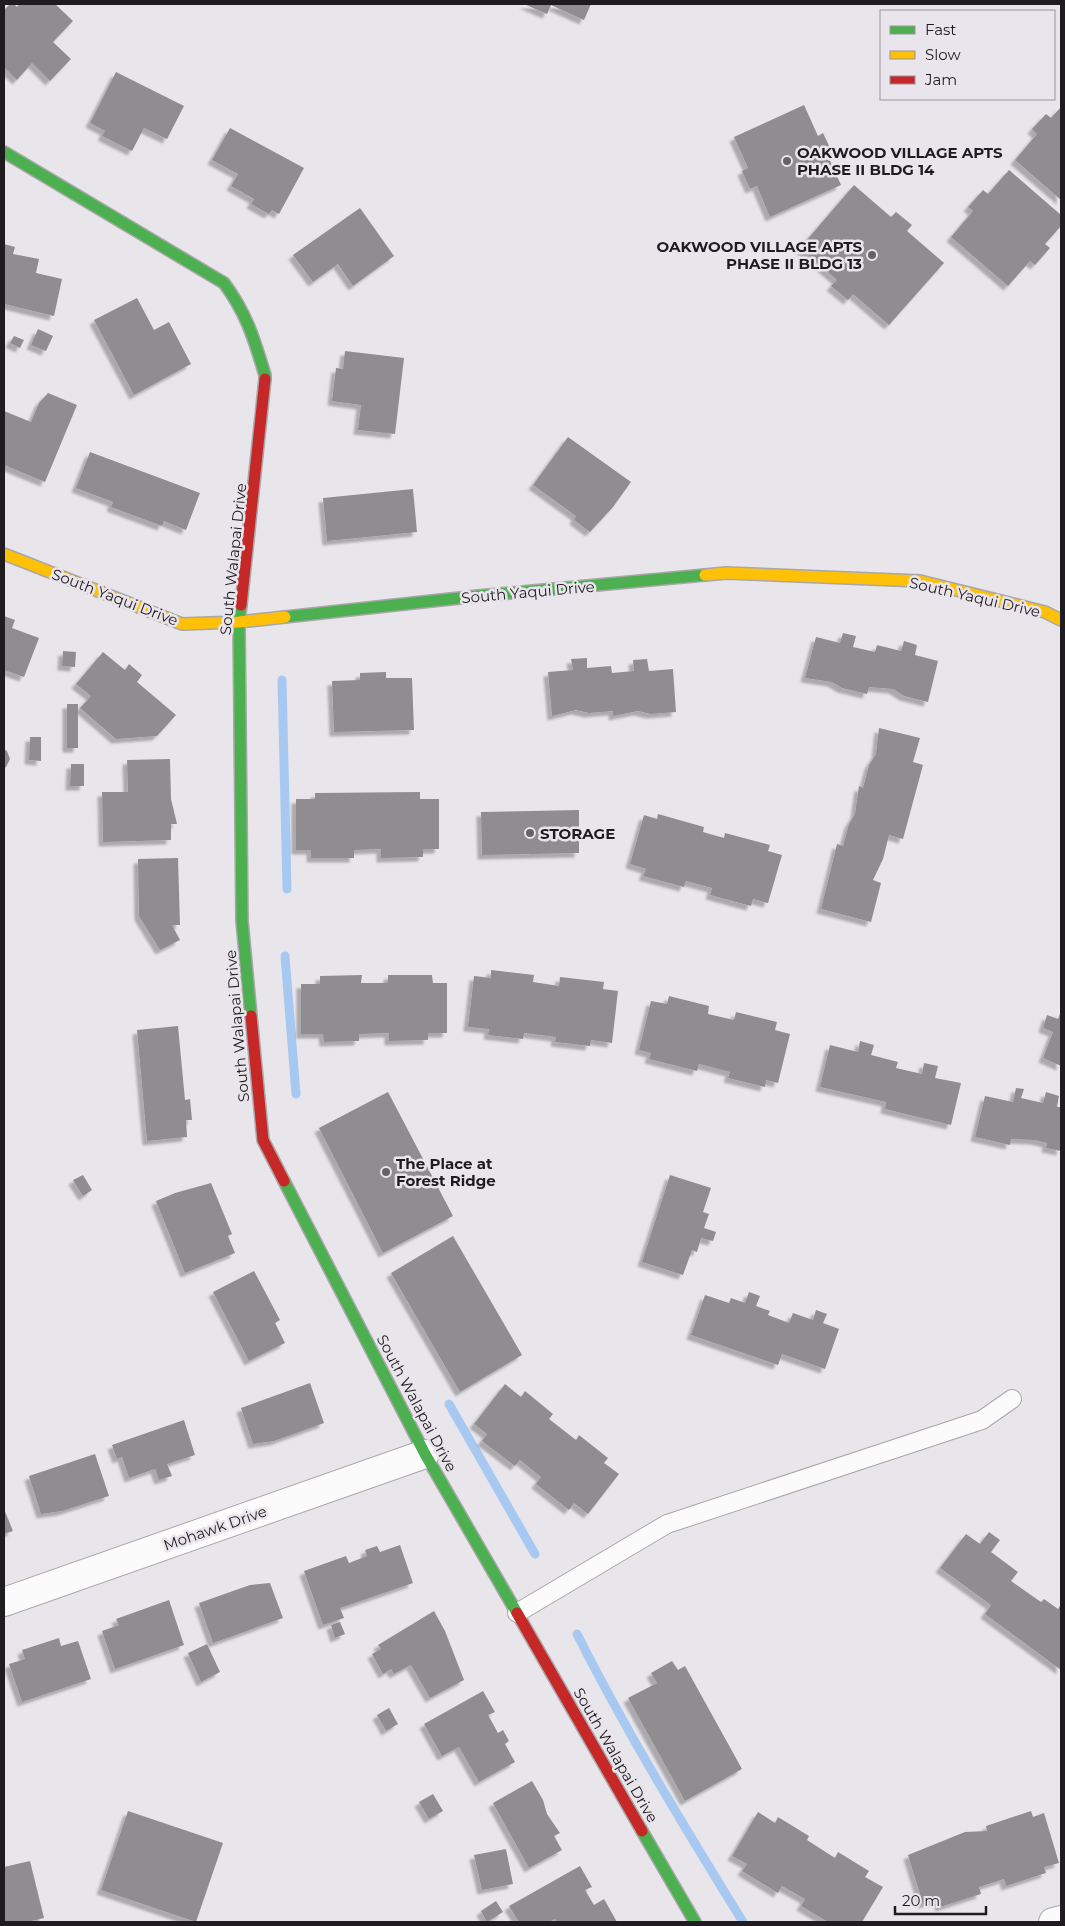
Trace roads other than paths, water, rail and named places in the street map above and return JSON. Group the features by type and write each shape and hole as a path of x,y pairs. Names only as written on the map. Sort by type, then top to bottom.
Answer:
{"street":[{"name":"South Walapai Drive","path":"4,152 224,283 239,303 252,332 265,374 239,622 242,921 263,1140 426,1454 695,1922"},
{"name":"South Yaqui Drive","path":"4,554 182,624 239,622 478,596 726,573 920,581 1045,612 1061,620"},
{"name":"Mohawk Drive","path":"4,1602 426,1454"},
{"path":"1053,1922 1061,1920"}],"lane":[{"path":"517,1612 668,1524 982,1420 1012,1399"}],"waterway":[{"path":"282,680 287,889"},
{"path":"285,956 296,1094"},
{"path":"449,1404 535,1554"},
{"path":"577,1634 636,1744 743,1922"}],"place":[{"name":"OAKWOOD VILLAGE APTS PHASE II BLDG 14","path":"787,161"},
{"name":"OAKWOOD VILLAGE APTS PHASE II BLDG 13","path":"872,255"},
{"name":"STORAGE","path":"530,833"},
{"name":"The Place at Forest Ridge","path":"386,1172"}]}
